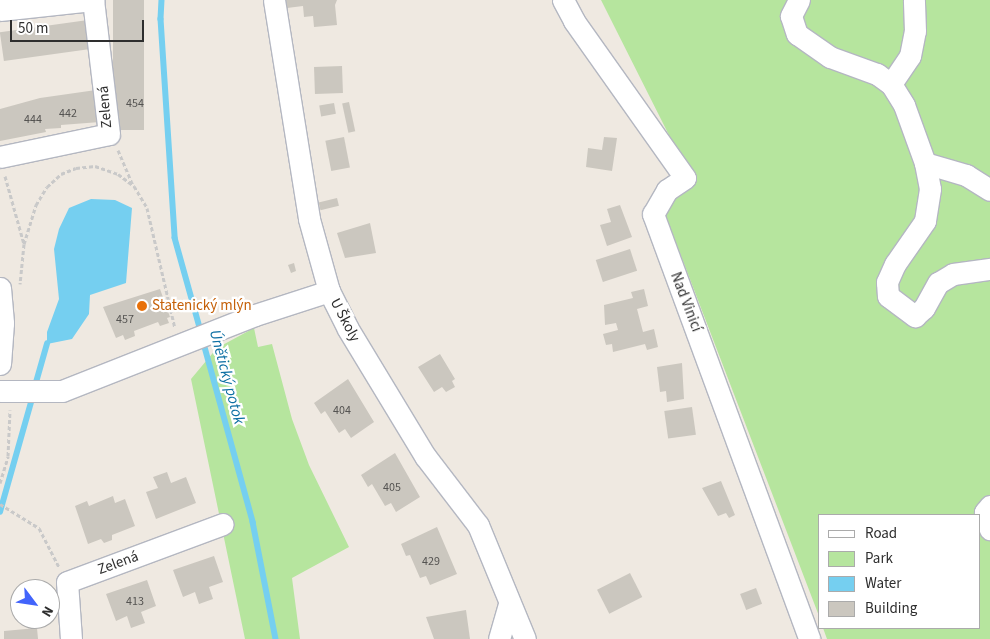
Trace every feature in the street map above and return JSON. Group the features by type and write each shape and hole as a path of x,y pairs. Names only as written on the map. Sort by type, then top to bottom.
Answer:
{"street":[{"name":"Zelená","path":"0,10 93,0 109,134 0,157"},
{"name":"U Školy","path":"274,0 309,219 330,291 348,329 425,456 478,524 509,604 525,639"},
{"name":"Nad Vinicí","path":"564,0 574,21 686,178 667,190 653,214 810,639"},
{"path":"800,0 791,16 797,34 809,45 830,57 877,74 891,84 904,105 925,163 930,189 925,221 895,264 887,282 888,296 915,316 924,308 938,284 953,274 990,269"},
{"path":"891,84 910,56 915,32 914,0"},
{"path":"925,163 966,175 990,190"},
{"path":"0,288 3,323 0,364"},
{"path":"12,390 62,391 213,332 330,291"},
{"path":"990,506 985,512 990,529"},
{"name":"Zelená","path":"67,582 223,524"},
{"path":"67,582 71,639"},
{"path":"499,639 509,604"}],"path":[{"path":"109,134 134,186 147,208 186,343"},
{"path":"24,244 36,205 47,187 61,174 76,168 95,166 118,174 134,186"},
{"path":"0,483 8,456 12,390"},
{"path":"0,504 39,528 67,582"}],"green space":[{"path":"601,0 990,0 990,639 827,639 823,629 980,629 980,514 818,514 818,613 665,214 684,165"},
{"path":"254,328 258,347 272,344 292,419 309,465 349,547 292,578 300,639 245,639 191,379 217,348"}],"water":[{"path":"91,199 115,200 132,208 126,283 90,295 89,314 72,339 47,344 47,332 59,299 54,249 59,229 69,208"}],"building":[{"path":"113,0 144,0 144,130 113,130"},
{"path":"286,0 337,0 335,5 337,25 314,27 313,16 304,17 303,6 287,8"},
{"path":"88,20 92,49 4,61 0,32"},
{"path":"342,66 343,93 315,94 314,67"},
{"path":"96,90 100,122 61,125 61,128 45,129 46,132 0,141 0,109 40,98"},
{"path":"349,102 355,131 348,133 342,103"},
{"path":"334,103 336,114 321,116 319,106"},
{"path":"344,137 350,167 331,171 325,141"},
{"path":"604,137 617,138 612,171 586,167 588,148 602,150"},
{"path":"337,198 339,206 320,210 319,203"},
{"path":"620,205 632,237 607,246 600,225 611,222 607,209"},
{"path":"370,223 376,253 345,258 337,233"},
{"path":"630,249 637,271 603,282 596,260"},
{"path":"294,263 296,271 291,273 288,265"},
{"path":"160,289 170,317 167,318 169,323 160,326 158,322 134,331 135,336 125,340 123,335 116,338 103,307"},
{"path":"644,289 648,306 637,309 643,332 654,329 658,347 647,350 645,344 613,352 612,344 606,345 603,334 618,330 616,323 605,325 604,305 633,298 631,292"},
{"path":"440,354 455,379 452,381 455,387 446,392 442,387 434,392 418,367"},
{"path":"682,363 684,399 667,402 666,391 660,392 657,367"},
{"path":"348,379 374,422 351,438 345,429 339,433 325,411 321,414 314,403"},
{"path":"692,407 696,435 668,439 664,411"},
{"path":"395,453 420,497 396,512 391,503 385,506 372,484 368,487 361,475"},
{"path":"167,472 171,483 186,477 196,503 156,519 146,492 158,488 153,477"},
{"path":"721,481 735,515 729,518 726,513 718,516 702,488"},
{"path":"113,496 115,503 125,499 135,526 112,535 112,540 104,543 101,539 88,544 75,506 87,501 89,506"},
{"path":"437,527 457,574 430,585 426,576 420,578 410,555 406,556 401,544"},
{"path":"214,556 223,582 209,587 213,599 199,604 195,592 183,597 173,570"},
{"path":"630,573 642,597 609,614 597,590"},
{"path":"147,580 156,606 141,612 145,623 131,628 127,616 116,621 106,594"},
{"path":"756,588 762,604 746,610 740,594"},
{"path":"466,610 470,639 434,639 426,617"},
{"path":"37,629 38,639 4,639 4,631"}],"waterway":[{"name":"Únětický potok","path":"162,0 161,19 175,238 201,331"},
{"name":"Únětický potok","path":"203,340 253,522 276,639"},
{"path":"35,386 47,344"},
{"path":"0,512 33,395"}],"place":[{"name":"Statenický mlýn","path":"142,306"}]}
